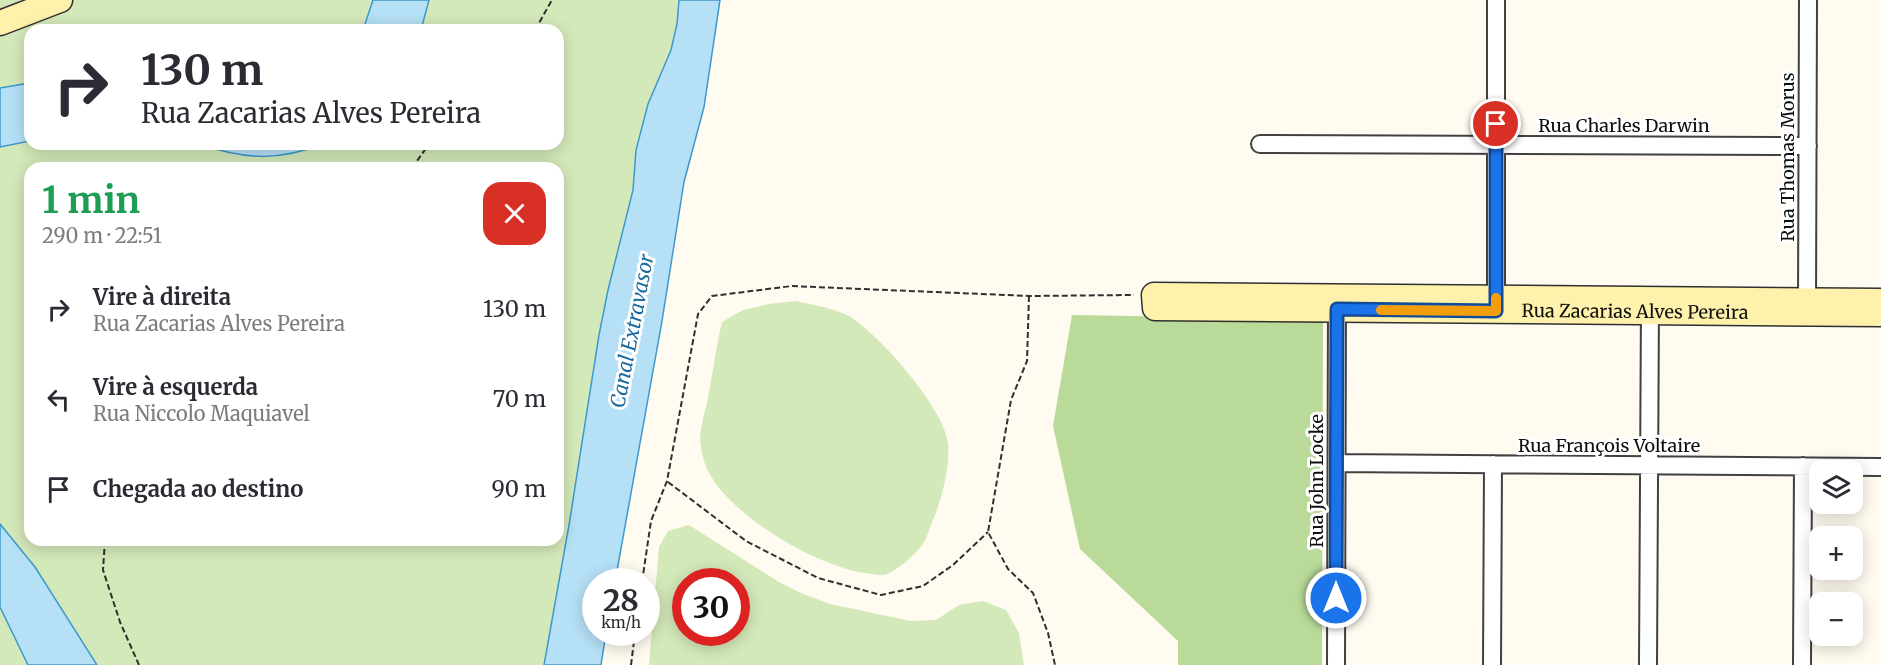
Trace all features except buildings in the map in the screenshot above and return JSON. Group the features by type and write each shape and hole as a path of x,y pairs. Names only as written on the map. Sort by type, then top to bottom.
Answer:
{"street":[{"path":"0,23 60,0"},
{"path":"1496,0 1496,304"},
{"name":"Rua Thomas Morus","path":"1807,307 1808,0"},
{"name":"Rua Charles Darwin","path":"1260,144 1808,146"},
{"name":"Rua Zacarias Alves Pereira","path":"1154,295 1337,303 1807,307 1881,314"},
{"name":"Rua Zacarias Alves Pereira","path":"1807,307 1881,301"},
{"name":"Rua John Locke","path":"1336,665 1337,303"},
{"path":"1648,665 1650,305"},
{"name":"Rua François Voltaire","path":"1337,464 1881,467"},
{"path":"1492,665 1493,464"},
{"path":"1802,665 1803,466"}],"path":[{"path":"538,24 552,0"},
{"path":"644,568 651,520 667,481 698,314 712,296 792,286 1029,296 1154,295"},
{"path":"667,481 746,541 818,578 880,595 923,586 953,565 988,532 1011,400 1027,361 1029,296"},
{"path":"988,532 1008,569 1034,593 1048,633 1055,665"},
{"path":"105,546 103,570 120,622 139,665"},
{"path":"631,665 633,646"}],"green space":[{"path":"0,0 373,0 365,24 24,24 24,84 0,88"},
{"path":"429,0 679,0 677,24 671,50 648,104 636,150 633,190 599,335 569,525 544,665 97,665 35,567 0,524 0,147 24,142 24,150 220,150 236,155 282,156 302,150 564,150 564,24 423,24"},
{"path":"796,301 843,313 862,325 908,373 923,392 944,428 948,443 946,475 938,508 927,536 911,557 884,575 831,564 768,531 749,517 719,488 709,474 703,458 700,441 701,429 722,322 743,310"},
{"path":"1072,315 1323,319 1322,665 1178,665 1178,641 1080,549 1053,426"},
{"path":"689,525 779,582 803,594 830,604 911,621 936,620 959,605 983,601 1006,610 1019,633 1024,665 649,665 651,646 660,646 660,568 657,568 659,547 668,531"},
{"path":"0,607 28,665 0,665"}],"water":[{"path":"373,0 429,0 423,24 365,24"},
{"name":"Canal Extravasor","path":"679,0 720,0 704,107 684,182 662,321 618,568 582,568 582,646 604,646 601,665 544,665 599,335 633,190 636,150 648,104 671,50 677,24"},
{"path":"24,84 24,142 0,147 0,88"},
{"path":"221,150 307,150 277,156 247,156"},
{"path":"0,524 35,567 97,665 28,665 0,607"}],"slow traffic":[{"path":"1381,310 1496,311 1496,298"}],"route":[{"path":"1336,598 1337,309 1496,311 1496,124"}]}
